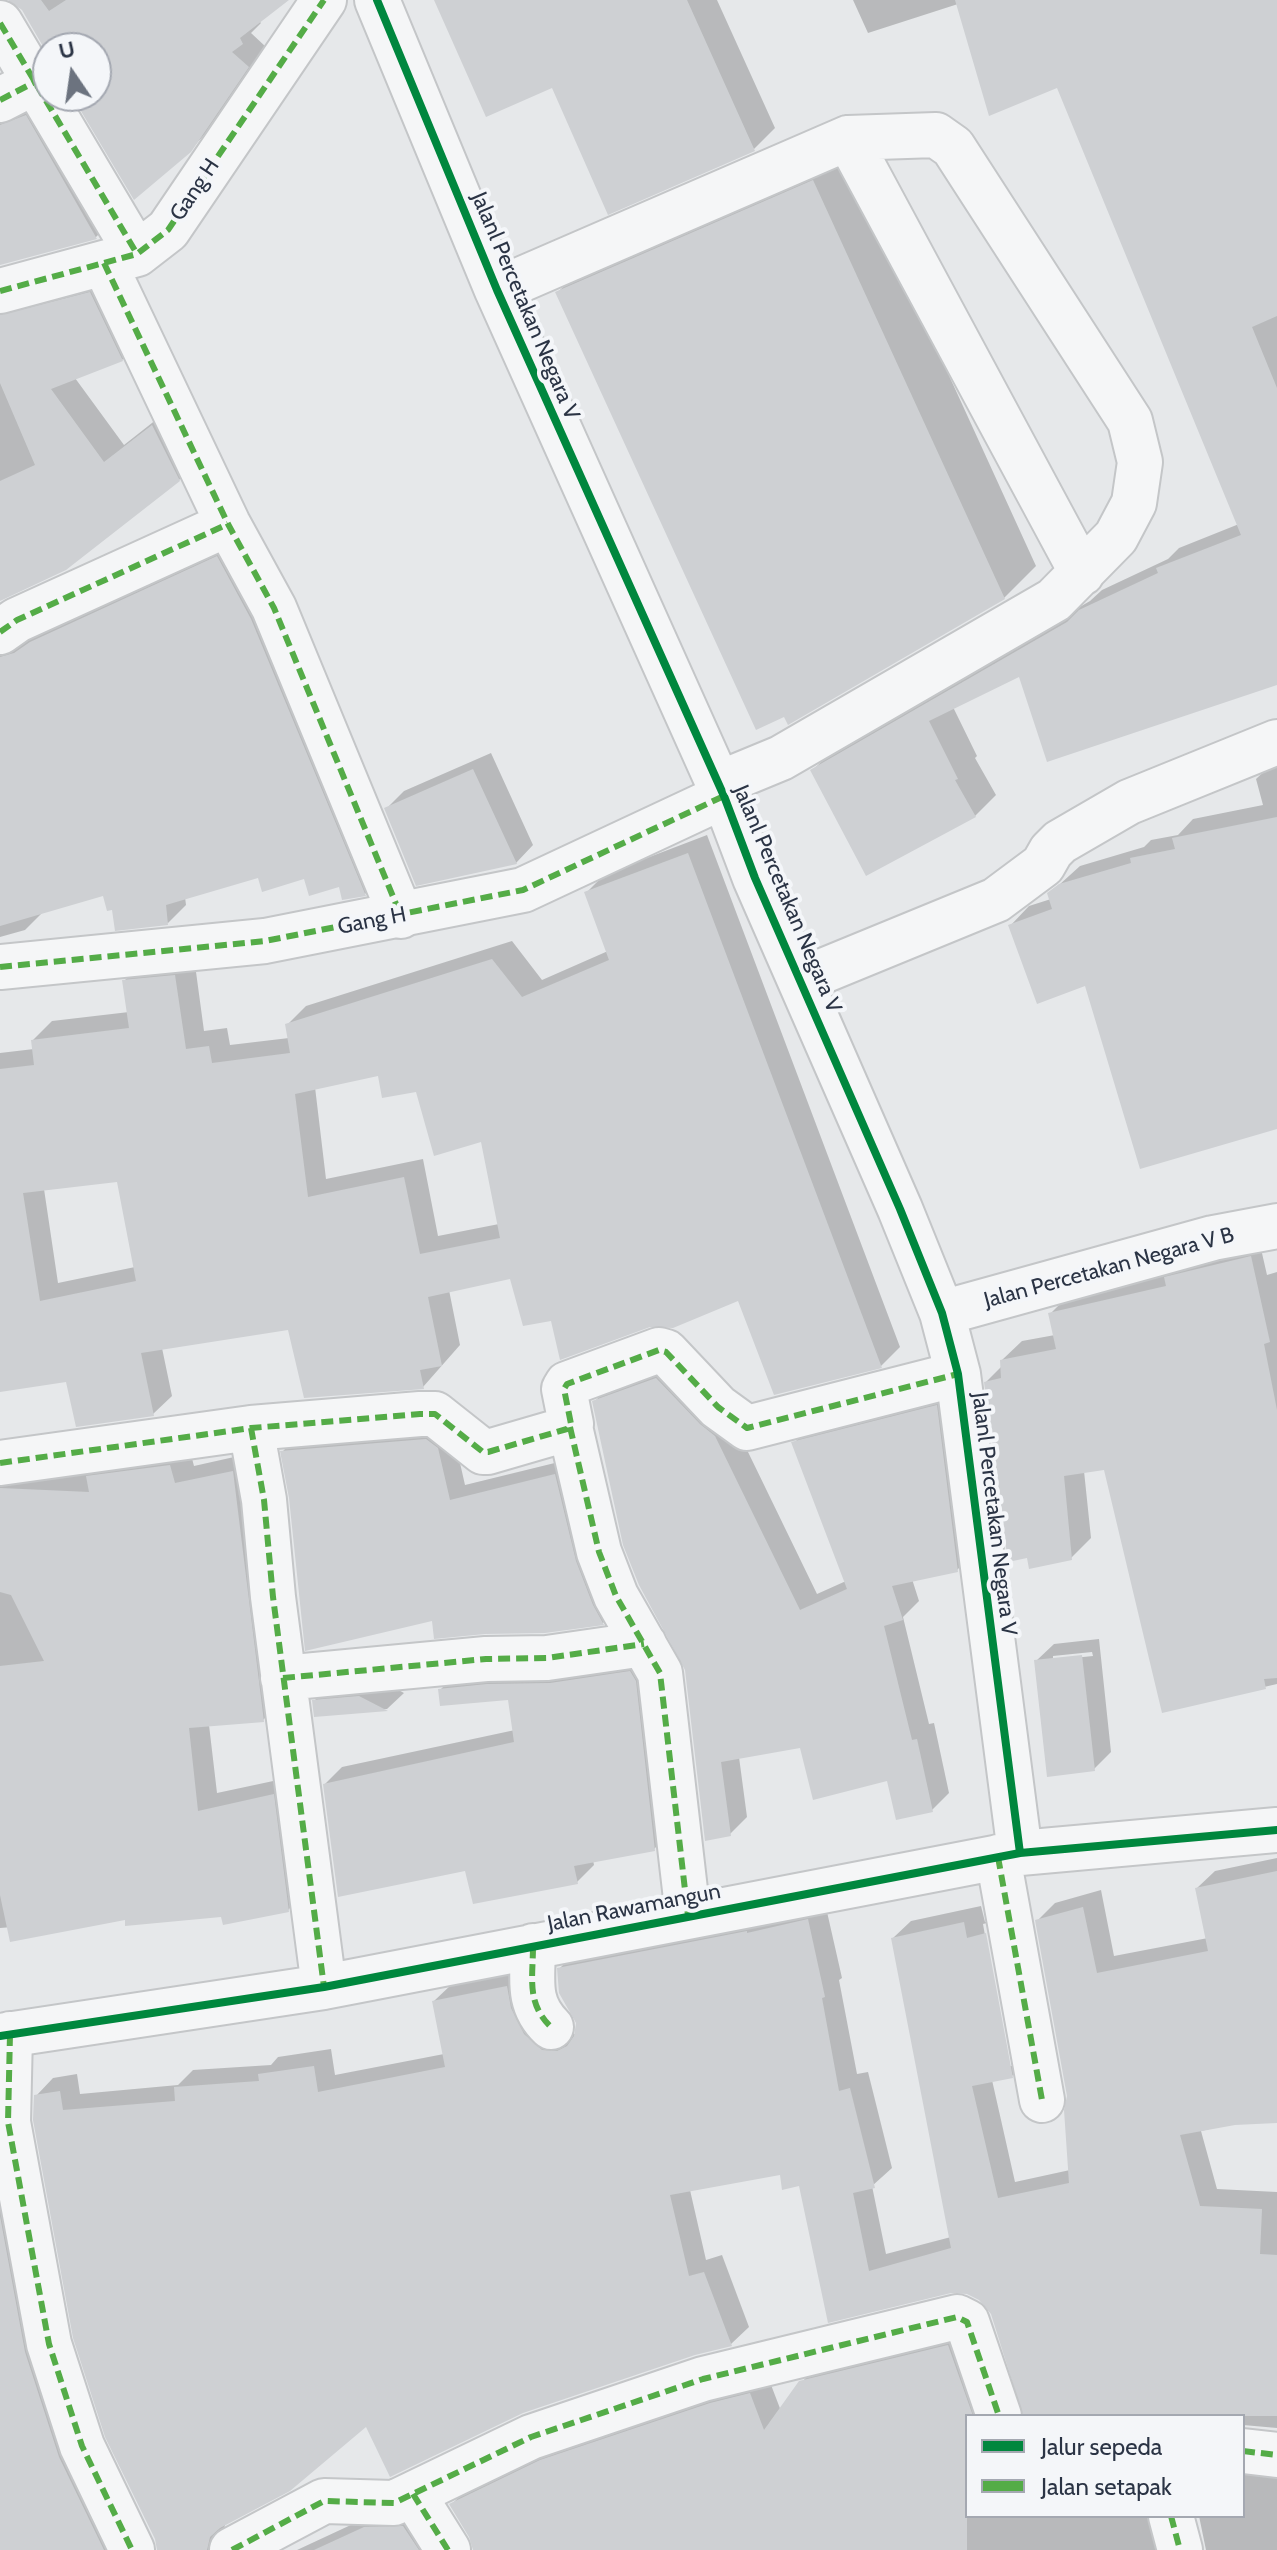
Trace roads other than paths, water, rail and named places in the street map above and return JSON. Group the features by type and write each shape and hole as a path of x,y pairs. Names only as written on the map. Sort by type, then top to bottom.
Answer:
{"street":[{"name":"Gang H","path":"0,291 120,258 168,230 324,0"},
{"name":"Jalanl Percetakan Negara V","path":"377,0 497,290 721,790 755,878 942,1313 958,1374 1009,1855 1042,2100"},
{"path":"0,23 17,91 120,258 228,524 274,608 401,916"},
{"name":"Gang H","path":"0,967 265,941 523,890 794,750 1054,600 1082,573 1116,537 1134,503 1140,462 1130,421 953,147 936,135 848,138"},
{"path":"497,290 848,138 1082,573"},
{"path":"0,632 17,620 228,524"},
{"path":"801,980 996,900 1043,865 1060,842 1129,802 1277,742"},
{"name":"Jalan Percetakan Negara V B","path":"942,1313 1213,1238 1277,1226"},
{"path":"688,1916 660,1673 616,1596 599,1552 564,1389 567,1384 659,1350 666,1352 718,1407 747,1428 958,1374"},
{"path":"0,1463 251,1428 435,1414 483,1452 570,1427"},
{"path":"251,1428 264,1500 283,1678 324,1987"},
{"path":"283,1678 486,1659 547,1658 644,1644"},
{"name":"Jalan Rawamangun","path":"5,2035 324,1987 1009,1855 1277,1830"},
{"path":"533,1946 533,1996 540,2016 551,2027"},
{"path":"5,2035 8,2122 49,2344 82,2446 132,2550"},
{"path":"232,2550 324,2501 394,2503 531,2437 703,2379 957,2317 967,2322 998,2414"},
{"path":"1245,2451 1277,2455"},
{"path":"413,2494 448,2550"},
{"path":"1172,2518 1180,2550"}]}
